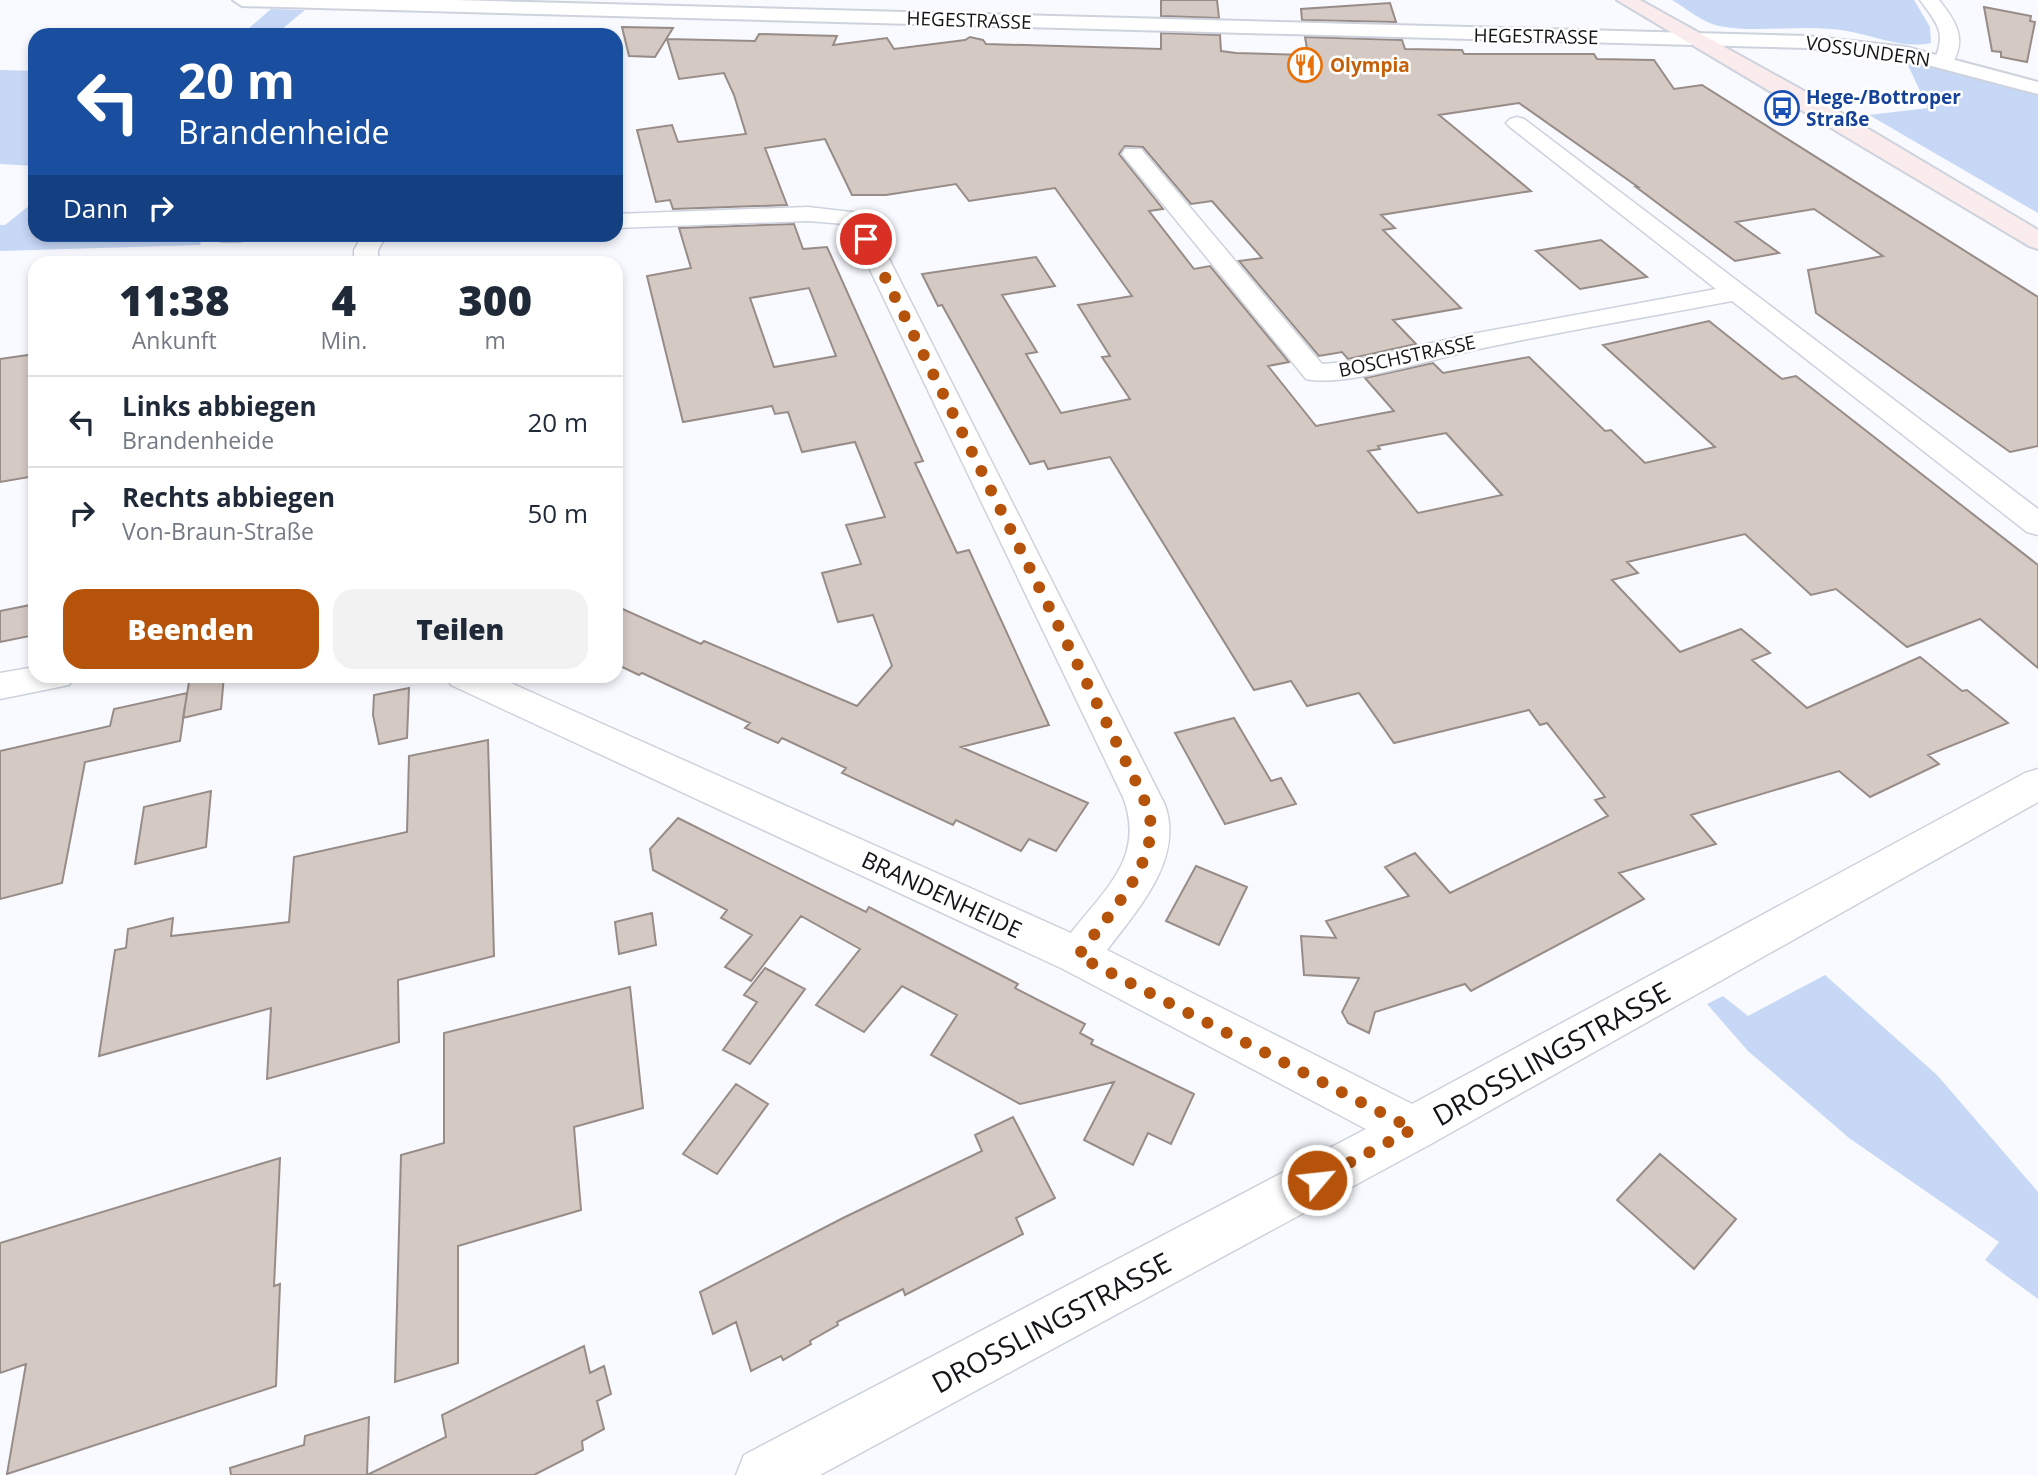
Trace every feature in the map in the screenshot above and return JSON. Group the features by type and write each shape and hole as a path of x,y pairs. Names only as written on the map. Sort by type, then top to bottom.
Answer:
{"main road":[{"path":"1626,0 2038,241"}],"street":[{"name":"HEGESTRASSE","path":"242,0 1488,35 1695,38"},
{"path":"1929,0 1952,32 1951,45 1944,61"},
{"name":"VOSSUNDERN","path":"1695,38 1861,46 1944,61 2038,88"},
{"path":"1517,123 2038,525"},
{"name":"BOSCHSTRASSE","path":"1133,154 1316,373 1346,370 1472,342 1736,293"},
{"path":"623,221 808,214 852,218 860,227 1136,782 1150,816 1151,845 1140,871 1078,956"},
{"path":"0,686 28,681"},
{"name":"BRANDENHEIDE","path":"478,683 1078,956 1413,1129"},
{"name":"DROSSLINGSTRASSE","path":"764,1475 1413,1129 2038,785"}],"shaded area":[{"path":"1672,0 1914,0 1930,27 1931,43 1899,43 1831,29 1751,29 1719,26 1701,19"},
{"path":"271,9 305,10 283,28 249,28"},
{"path":"1906,61 2038,95 2038,213 1869,115 1928,108"},
{"path":"0,70 28,71 28,166 0,164"},
{"path":"28,207 28,242 201,242 200,245 0,251 0,225 5,225"},
{"path":"1825,975 1937,1075 2038,1192 2038,1299 1985,1260 1999,1242 1849,1138 1748,1051 1707,1004 1723,996 1748,1016"}],"building":[{"path":"1161,0 1217,0 1219,18 1161,16"},
{"path":"1390,3 1396,22 1302,20 1301,9"},
{"path":"1984,7 2031,16 2030,21 2035,22 2027,62 2001,57 2001,52 1992,51"},
{"path":"622,28 673,28 655,57 629,56"},
{"path":"1161,33 1220,35 1221,51 1236,53 1308,55 1305,37 1402,40 1405,49 1462,50 1464,54 1594,54 1597,59 1654,60 1674,89 1702,85 2038,297 2038,446 2010,452 1816,313 1808,270 1883,256 1814,209 1736,222 1779,253 1735,261 1638,187 1519,103 1439,115 1531,191 1381,215 1395,228 1383,230 1461,308 1393,320 1416,344 1348,359 1342,352 1319,356 1239,261 1262,258 1212,201 1191,204 1143,147 1125,146 1119,154 1163,209 1149,211 1194,269 1210,266 1289,362 1268,366 1316,426 1394,411 1365,378 1433,363 1443,373 1529,357 1605,431 1611,430 1645,463 1715,447 1603,345 1709,321 1782,379 1796,376 2038,565 2038,668 1980,619 1907,647 1836,589 1811,595 1745,534 1627,562 1638,573 1612,580 1680,652 1741,629 1770,653 1752,660 1807,708 1920,657 2008,723 1928,755 1939,764 1870,797 1839,771 1691,815 1716,844 1619,873 1644,899 1471,991 1465,984 1375,1012 1369,1033 1348,1023 1342,1012 1359,978 1304,975 1301,936 1336,938 1326,921 1409,896 1385,867 1415,853 1450,893 1608,816 1595,800 1605,797 1547,723 1540,725 1529,710 1394,743 1359,693 1307,706 1291,681 1254,690 1110,457 1048,469 1044,461 1030,464 922,274 1036,257 1055,286 1002,295 1037,352 1026,354 1061,413 1130,399 1102,357 1110,356 1078,305 1132,296 1055,188 969,201 956,184 886,195 852,195 825,139 765,148 787,205 673,209 670,200 656,202 637,130 672,125 678,142 746,134 724,73 679,79 667,39 755,41 759,34 837,36 833,45 887,38 894,49 965,40 970,37 983,40 986,44 1161,49","holes":["1446,433 1502,495 1418,513 1368,451 1380,449 1378,446"]},
{"path":"794,224 803,249 827,247 923,461 915,463 957,553 969,550 1049,725 961,747 1088,803 1056,851 1029,839 1021,851 956,820 953,825 842,773 846,768 782,738 778,743 745,728 750,723 642,673 639,675 623,667 623,609 701,644 704,641 857,706 892,666 873,615 838,622 822,573 861,564 846,525 885,517 855,442 802,452 788,412 775,414 772,406 683,422 647,276 691,268 679,228","holes":["809,288 836,356 774,367 750,298"]},
{"path":"1601,240 1647,277 1580,289 1536,251"},
{"path":"28,355 28,477 0,482 0,359"},
{"path":"28,605 28,636 0,642 0,611"},
{"path":"189,683 223,683 221,709 183,718"},
{"path":"409,688 407,738 379,744 373,715 374,695"},
{"path":"187,693 180,741 85,762 62,883 0,899 0,751 110,726 114,709"},
{"path":"1234,718 1271,781 1281,778 1296,804 1225,824 1175,733"},
{"path":"488,740 494,956 398,980 399,1042 267,1079 271,1008 99,1056 115,950 126,948 128,929 173,918 171,936 289,922 294,857 407,832 409,756"},
{"path":"211,791 206,847 135,864 144,807"},
{"path":"678,818 866,912 869,907 1018,984 1015,988 1085,1024 1080,1033 1093,1040 1091,1044 1194,1094 1171,1144 1148,1133 1133,1165 1084,1140 1114,1082 1020,1104 931,1055 957,1015 902,986 864,1032 816,1005 860,949 801,916 751,981 725,967 752,935 721,918 727,910 653,870 650,849"},
{"path":"1196,866 1247,887 1219,945 1166,921"},
{"path":"652,913 656,945 619,954 615,922"},
{"path":"765,968 805,989 750,1064 723,1050 757,1002 744,995"},
{"path":"630,987 643,1108 574,1127 581,1210 458,1246 458,1363 395,1382 401,1155 444,1143 444,1033"},
{"path":"736,1084 768,1104 717,1174 683,1154"},
{"path":"1013,1117 1055,1198 1016,1218 1023,1234 905,1295 903,1289 837,1322 838,1325 810,1341 811,1344 783,1360 781,1356 751,1371 736,1322 713,1334 700,1292 843,1218 982,1151 975,1135"},
{"path":"1660,1154 1736,1219 1694,1269 1617,1200"},
{"path":"280,1158 274,1286 280,1284 276,1386 7,1474 26,1364 0,1373 0,1243"},
{"path":"584,1346 590,1373 604,1366 611,1394 597,1401 604,1429 582,1441 583,1450 534,1475 367,1475 446,1437 442,1415"},
{"path":"369,1417 367,1475 231,1475 230,1468 304,1445 305,1436"}],"place":[{"name":"Olympia","path":"1305,65"},
{"name":"Hege-/Bottroper Straße","path":"1782,108"}],"route":[{"path":"866,239 1136,782 1150,816 1151,845 1140,871 1078,956 1413,1129 1317,1180"}]}
